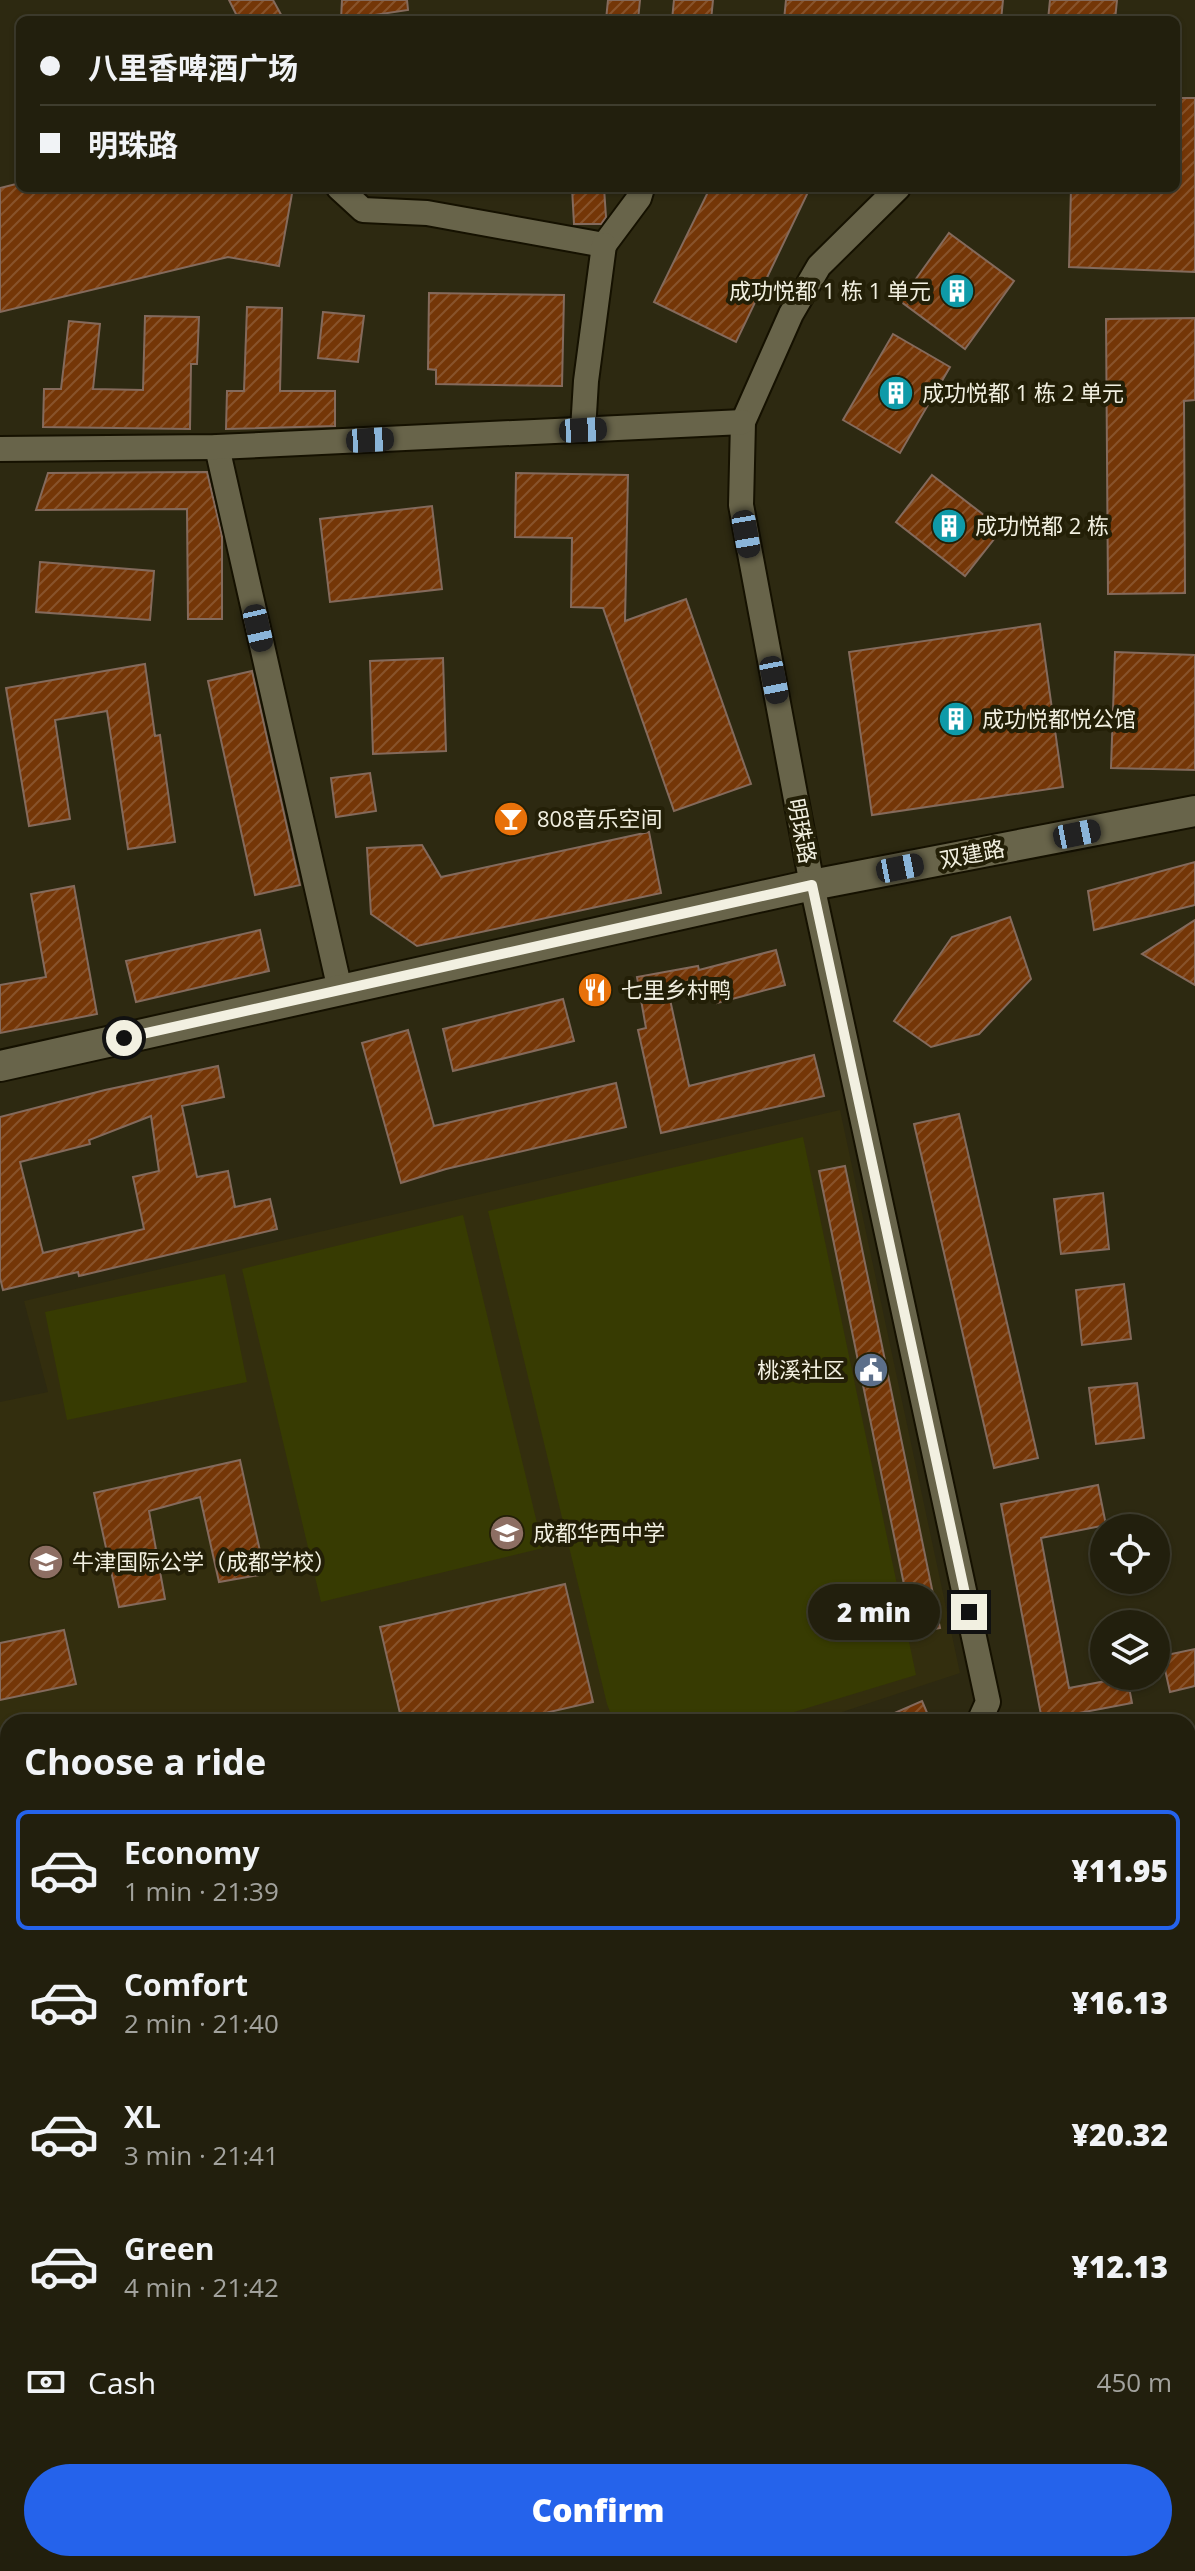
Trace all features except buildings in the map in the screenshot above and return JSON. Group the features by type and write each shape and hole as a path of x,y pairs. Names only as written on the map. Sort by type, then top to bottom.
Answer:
{"street":[{"path":"343,192 363,210 427,213 604,245"},
{"path":"583,430 586,381 604,245 641,192"},
{"name":"明珠路","path":"894,192 819,266 791,314 743,422 741,505 812,885 984,1712"},
{"path":"0,449 217,447 743,422"},
{"path":"217,447 340,990"},
{"name":"双建路","path":"0,1066 812,885 1195,811"}],"shaded area":[{"name":"成都华西中学","path":"840,1110 960,1673 836,1714 0,1714 0,1402 48,1392 24,1301"}],"green space":[{"path":"803,1137 916,1675 787,1714 611,1714 488,1211"},
{"path":"463,1215 543,1548 321,1602 242,1269"},
{"path":"225,1274 247,1382 67,1420 45,1312"}],"place":[{"name":"成功悦都 1 栋 1 单元","path":"957,291"},
{"name":"成功悦都 1 栋 2 单元","path":"896,393"},
{"name":"成功悦都 2 栋","path":"949,526"},
{"name":"成功悦都悦公馆","path":"956,719"},
{"name":"808音乐空间","path":"511,819"},
{"name":"七里乡村鸭","path":"595,990"},
{"name":"桃溪社区","path":"871,1370"},
{"name":"成都华西中学","path":"507,1533"},
{"name":"牛津国际公学（成都学校）","path":"46,1562"}],"route":[{"path":"124,1038 812,885 969,1612"}]}
